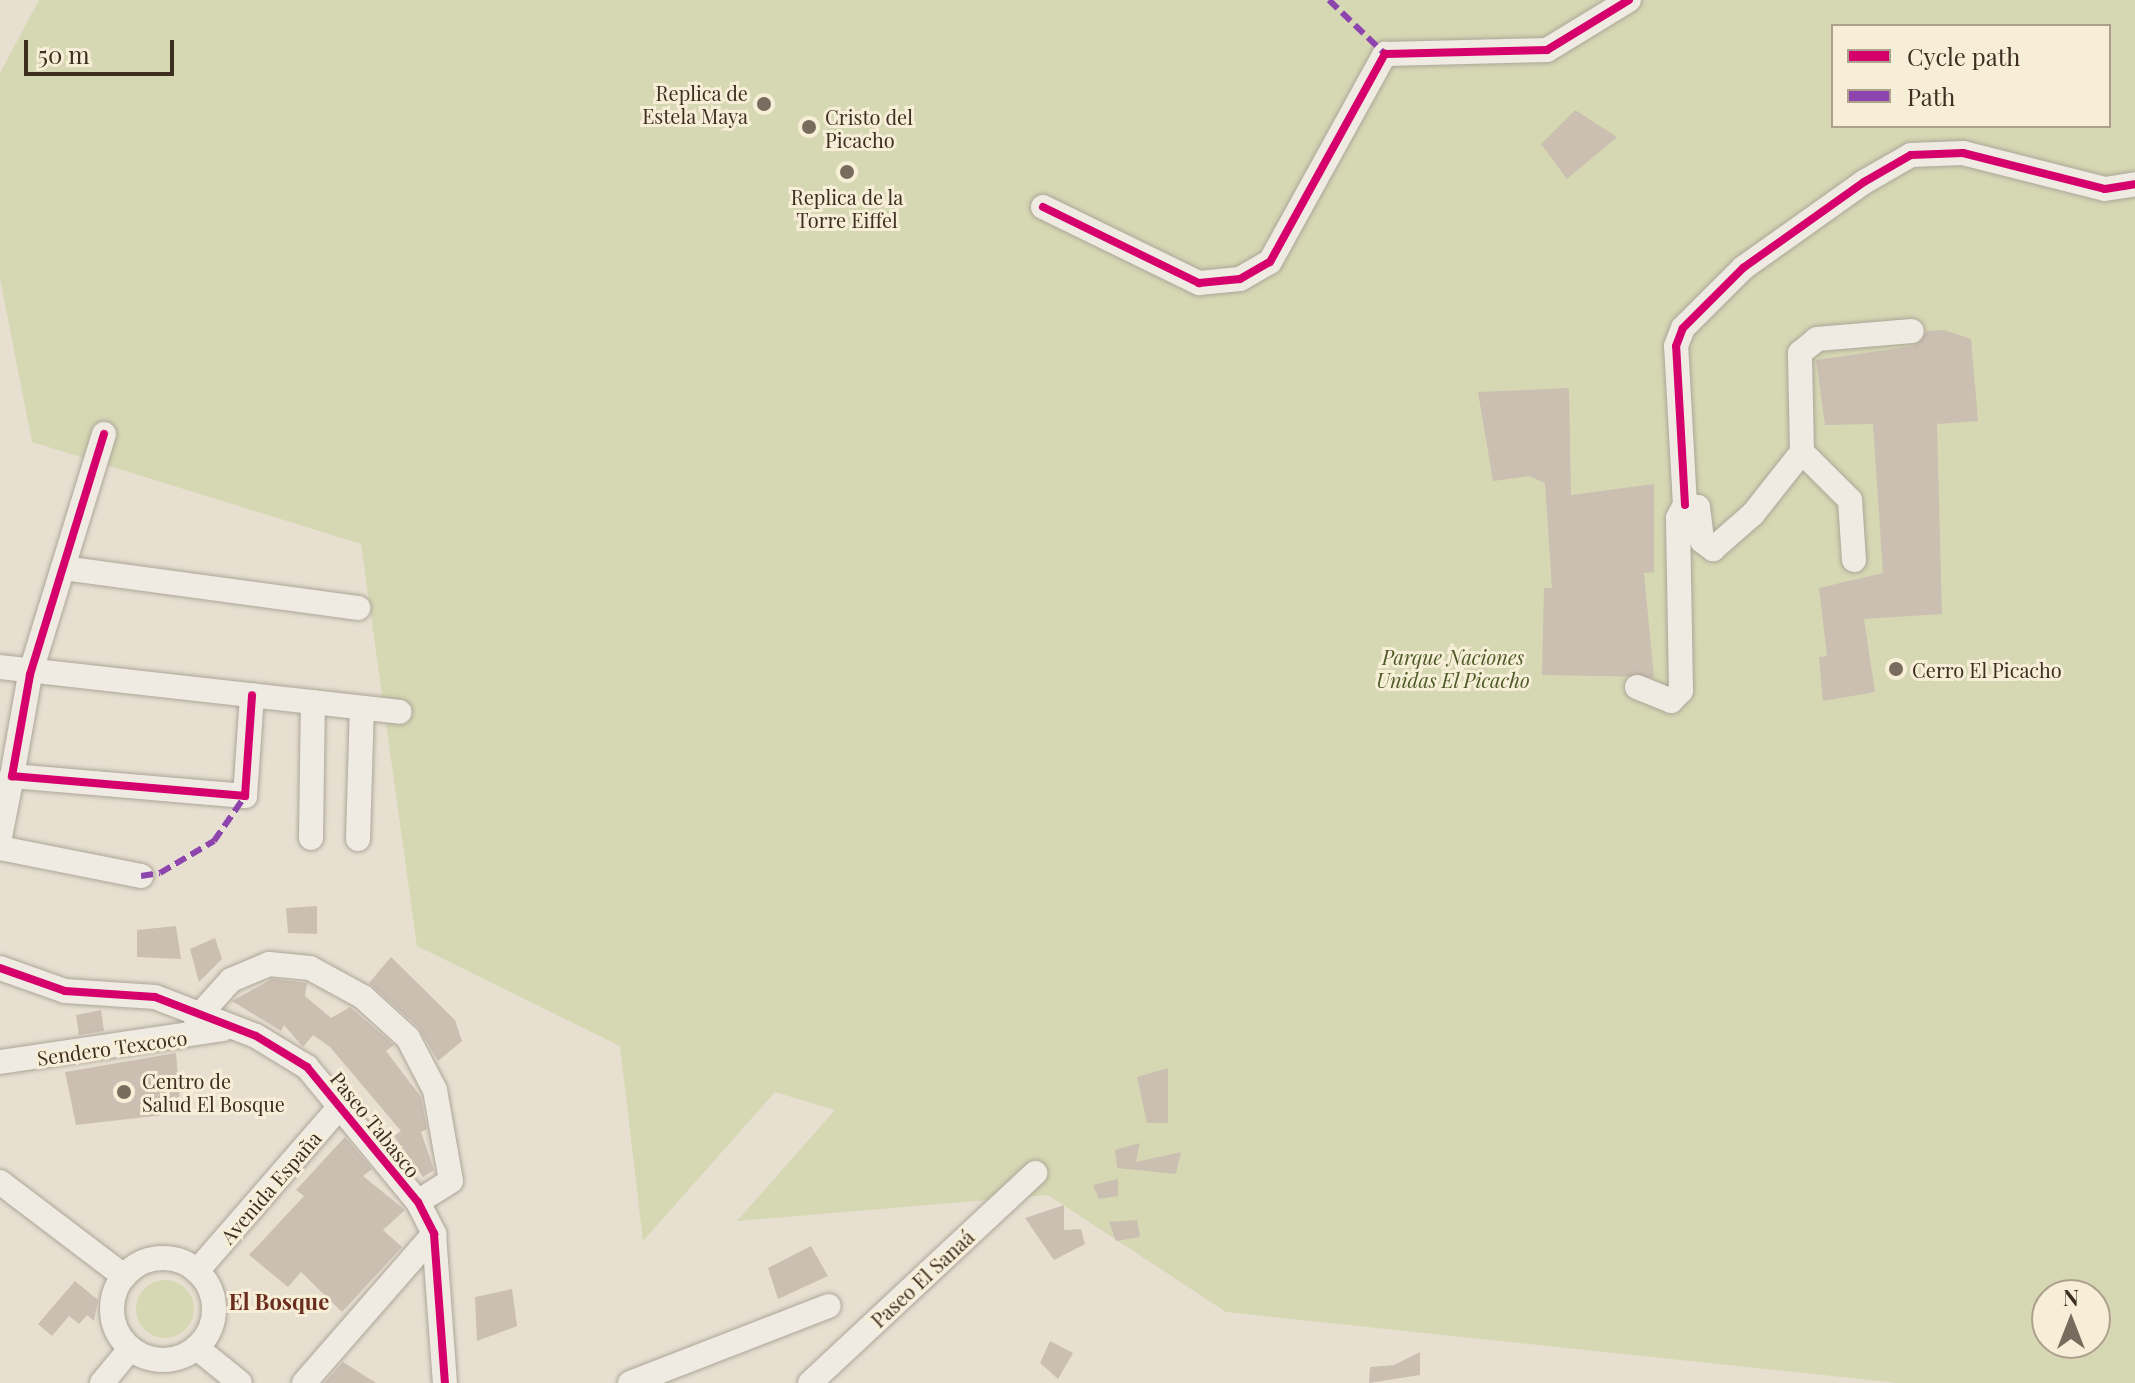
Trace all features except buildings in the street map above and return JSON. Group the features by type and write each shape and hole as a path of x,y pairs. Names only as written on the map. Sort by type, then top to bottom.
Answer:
{"street":[{"path":"1043,207 1199,283 1240,279 1270,262 1385,54 1547,50 1629,0"},
{"path":"1637,687 1671,701 1681,691 1678,518 1685,505 1676,346 1683,328 1743,268 1864,182 1911,155 1963,153 2105,189 2135,184"},
{"path":"1685,505 1698,507 1702,541 1713,549 1753,514 1802,452 1805,346 1912,331"},
{"path":"0,837 30,675 104,434"},
{"path":"1802,452 1850,500 1854,560"},
{"path":"63,568 358,608"},
{"path":"0,667 30,675 399,712"},
{"path":"12,776 245,796 252,695"},
{"path":"311,838 313,702"},
{"path":"358,839 362,708"},
{"path":"0,848 141,876"},
{"path":"196,1019 231,980 269,964 310,968 363,997 408,1038 435,1090 451,1181 418,1202"},
{"name":"Paseo Tabasco","path":"0,968 65,991 155,997 196,1019 256,1036 307,1067 342,1104 418,1202 434,1234 445,1383"},
{"name":"Sendero Texcoco","path":"0,1062 223,1029"},
{"name":"Avenida España","path":"197,1271 342,1104"},
{"name":"Paseo El Sanaá","path":"810,1383 1035,1173"},
{"path":"0,1182 124,1276"},
{"path":"304,1383 434,1234"},
{"path":"152,1259 197,1271 211,1291 214,1316 197,1348 171,1360 130,1349 113,1322 124,1276 152,1259"},
{"path":"630,1383 829,1306"},
{"path":"197,1348 240,1383"},
{"path":"102,1383 130,1349"}],"green space":[{"name":"Parque Naciones Unidas El Picacho","path":"39,0 2135,0 2135,1383 1898,1383 1226,1312 1048,1195 737,1221 835,1110 775,1092 643,1241 620,1046 417,946 361,544 32,442 0,279 0,73"},
{"path":"165,1280 186,1288 194,1309 186,1330 165,1338 144,1330 136,1309 144,1288"}],"marked path":[{"path":"1329,0 1385,54"},
{"path":"141,876 160,873 214,841 245,796"}],"cycle path":[{"path":"1043,207 1199,283 1240,279 1270,262 1385,54 1547,50 1629,0"},
{"path":"1685,505 1676,346 1683,328 1743,268 1864,182 1911,155 1963,153 2105,189 2135,184"},
{"path":"104,434 30,675 12,776 245,796 252,695"},
{"path":"0,968 65,991 155,997 256,1036 307,1067 418,1202 434,1234 445,1383"}],"place":[{"name":"Replica de Estela Maya","path":"764,104"},
{"name":"Cristo del Picacho","path":"809,127"},
{"name":"Replica de la Torre Eiffel","path":"847,172"},
{"name":"Cerro El Picacho","path":"1896,669"},
{"name":"Centro de Salud El Bosque","path":"124,1092"}],"district":[{"name":"El Bosque","path":"279,1302"}]}
